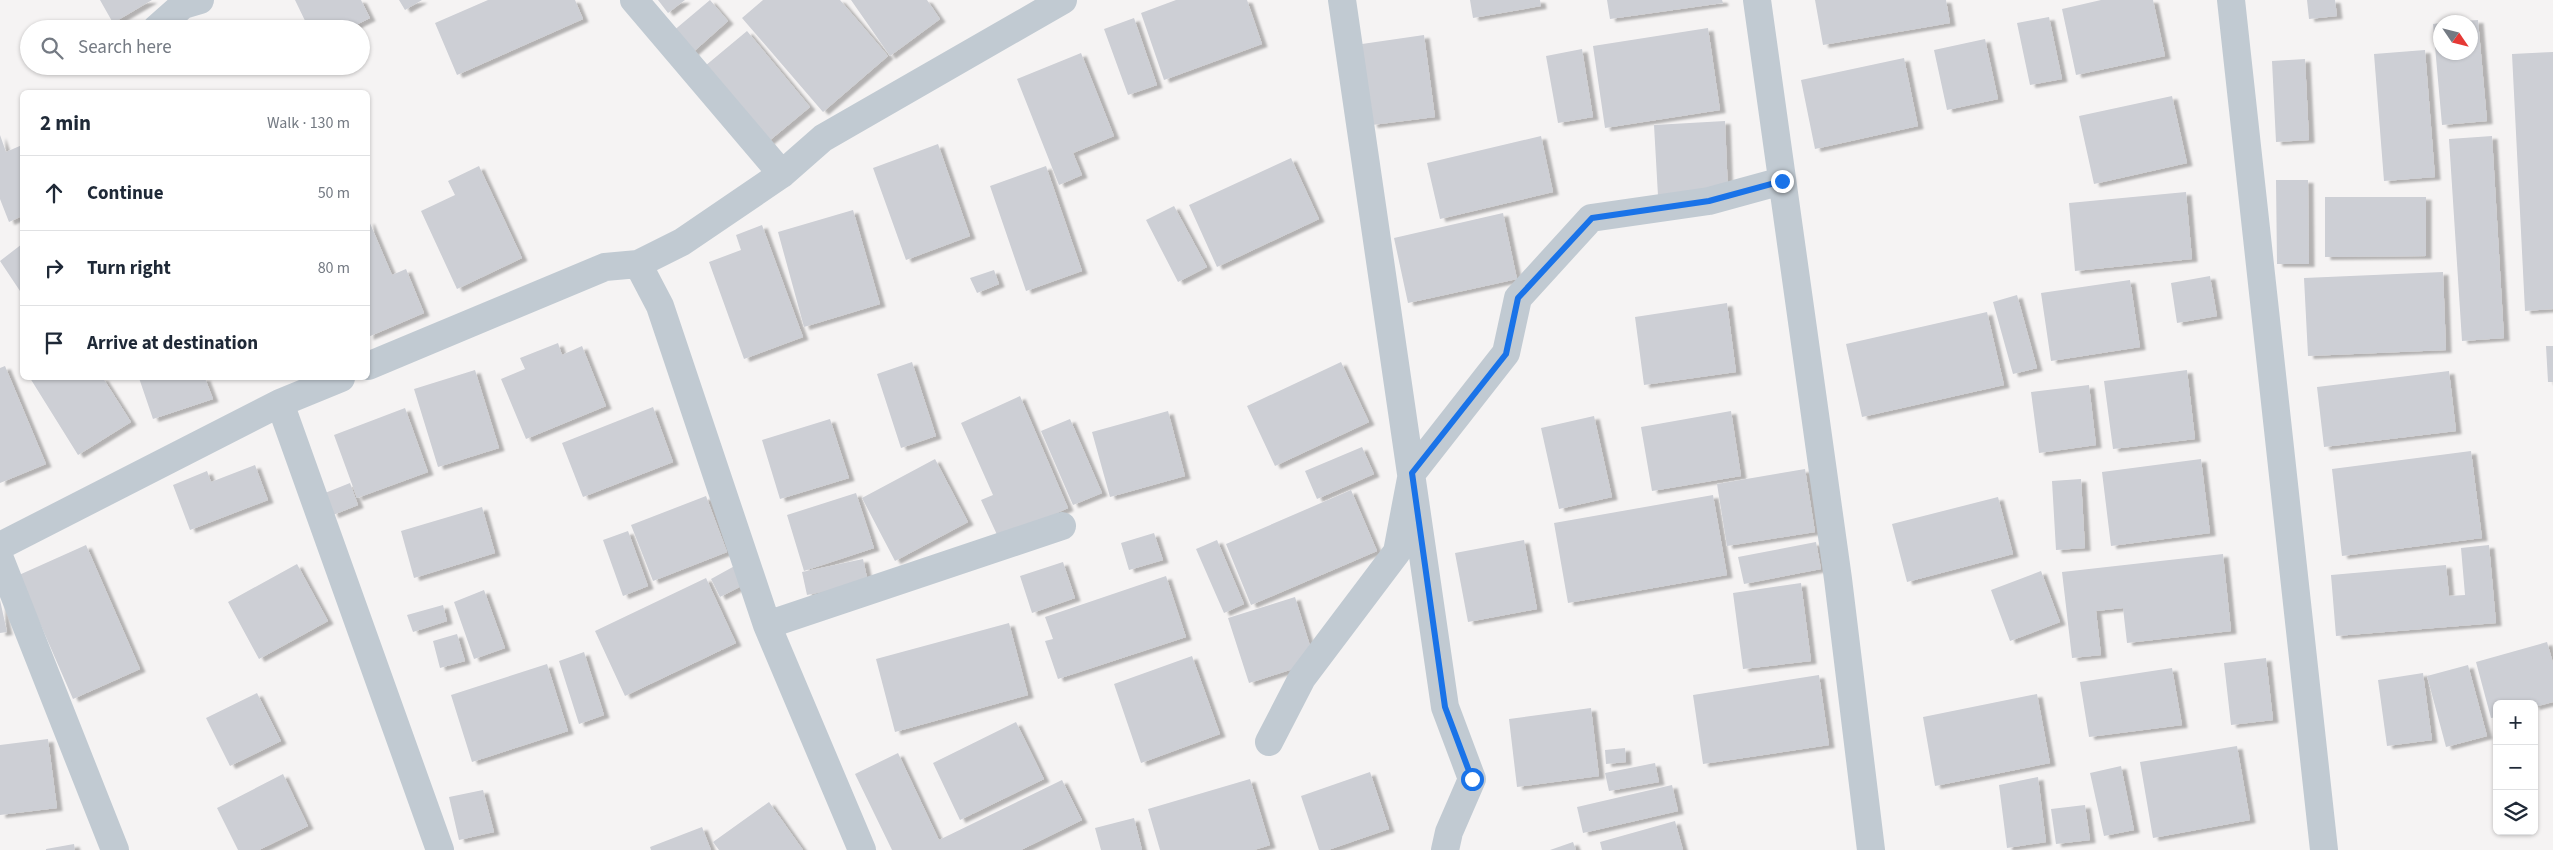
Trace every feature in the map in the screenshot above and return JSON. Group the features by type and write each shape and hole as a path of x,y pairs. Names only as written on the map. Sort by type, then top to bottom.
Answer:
{"street":[{"path":"634,0 782,174"},
{"path":"370,365 605,267 638,264 682,242 782,174 823,138 1063,0"},
{"path":"1342,0 1445,707 1472,779 1449,832 1445,850"},
{"path":"1757,0 1838,579 1871,850"},
{"path":"2231,0 2324,850"},
{"path":"167,20 190,2"},
{"path":"1269,742 1302,678 1397,552 1412,473 1506,354 1518,298 1592,218 1709,201 1782,181"},
{"path":"638,264 660,306 767,625 862,850"},
{"path":"0,546 280,403 336,380"},
{"path":"280,403 440,850"},
{"path":"767,625 1062,526"},
{"path":"0,559 114,850"}],"building":[{"path":"100,0 152,0 118,20 111,20"},
{"path":"295,0 361,0 370,18 366,20 305,20"},
{"path":"399,0 422,0 405,10"},
{"path":"488,0 575,0 583,19 457,75 435,23"},
{"path":"658,0 685,0 668,13"},
{"path":"710,0 728,21 691,54 672,32"},
{"path":"763,0 840,0 888,56 823,112 742,18"},
{"path":"851,0 927,0 940,19 890,56"},
{"path":"1176,0 1247,0 1262,44 1164,80 1141,13"},
{"path":"1470,0 1540,0 1541,6 1473,18"},
{"path":"1607,0 1722,0 1723,3 1610,19"},
{"path":"1815,0 1946,0 1950,23 1823,45"},
{"path":"2101,0 2153,0 2165,56 2076,75 2062,9"},
{"path":"2307,0 2335,0 2337,16 2309,19"},
{"path":"2049,17 2062,79 2030,85 2017,23"},
{"path":"1134,18 1157,85 1128,95 1104,29"},
{"path":"2478,20 2487,121 2442,125 2436,60 2478,60"},
{"path":"1708,28 1720,110 1605,128 1593,46"},
{"path":"747,31 810,107 763,146 699,71"},
{"path":"1424,35 1435,117 1372,125 1362,44"},
{"path":"1985,39 1998,99 1947,110 1934,50"},
{"path":"1582,49 1593,117 1558,123 1546,56"},
{"path":"2425,50 2435,177 2384,181 2374,54"},
{"path":"2553,52 2553,309 2525,311 2512,54"},
{"path":"1081,53 1114,136 1073,153 1082,175 1059,185 1017,79"},
{"path":"1904,58 1918,126 1815,149 1801,80"},
{"path":"2305,59 2309,140 2276,142 2272,61"},
{"path":"2172,96 2187,163 2094,184 2079,116"},
{"path":"1725,121 1728,193 1658,196 1654,125"},
{"path":"0,135 6,152 20,146 20,217 9,222 0,199"},
{"path":"1541,136 1553,192 1440,219 1427,163"},
{"path":"2492,136 2504,338 2462,341 2449,139"},
{"path":"938,144 970,236 906,260 873,168"},
{"path":"1291,158 1319,219 1217,267 1189,205"},
{"path":"479,166 522,258 457,289 421,211 455,195 448,181"},
{"path":"1046,166 1082,271 1026,291 990,186"},
{"path":"2276,180 2308,180 2309,264 2277,264"},
{"path":"2186,192 2192,259 2075,271 2069,203"},
{"path":"2325,197 2426,197 2426,256 2325,257"},
{"path":"1174,206 1207,267 1178,282 1146,220"},
{"path":"853,210 880,304 804,327 778,232"},
{"path":"1503,213 1517,279 1408,303 1394,238"},
{"path":"370,223 392,275 406,269 424,313 370,336"},
{"path":"762,225 803,337 744,359 709,262 741,250 736,235"},
{"path":"20,246 20,291 0,261"},
{"path":"994,270 999,284 977,293 970,278"},
{"path":"2443,272 2446,350 2308,356 2304,278"},
{"path":"2210,276 2217,316 2177,323 2171,283"},
{"path":"2130,280 2140,347 2051,361 2041,293"},
{"path":"2017,295 2037,368 2013,374 1993,302"},
{"path":"1727,303 1736,372 1644,385 1635,317"},
{"path":"1987,312 2004,385 1862,417 1846,344"},
{"path":"558,343 562,355 582,346 606,406 526,439 501,379 525,369 520,358"},
{"path":"2546,346 2553,346 2553,382 2548,382"},
{"path":"912,362 936,436 901,448 877,374"},
{"path":"1341,362 1369,422 1275,466 1247,406"},
{"path":"5,366 46,464 0,483 0,368"},
{"path":"475,370 499,448 438,467 414,389"},
{"path":"2187,370 2195,439 2113,449 2104,381"},
{"path":"2449,371 2456,431 2324,447 2317,387"},
{"path":"31,380 104,380 131,422 78,455"},
{"path":"140,380 206,380 213,399 153,419"},
{"path":"2089,385 2096,445 2039,453 2031,392"},
{"path":"1020,396 1068,508 999,539 981,500 993,495 961,423"},
{"path":"653,407 673,462 583,497 562,443"},
{"path":"405,408 428,472 357,498 334,435"},
{"path":"1168,411 1185,476 1110,497 1092,432"},
{"path":"1731,411 1741,476 1652,491 1641,427"},
{"path":"1594,416 1612,497 1559,509 1541,428"},
{"path":"830,419 849,478 780,499 762,440"},
{"path":"1070,419 1102,493 1073,505 1041,431"},
{"path":"1362,447 1374,474 1317,499 1305,471"},
{"path":"2471,451 2482,538 2342,556 2332,469"},
{"path":"935,459 968,522 895,561 862,498"},
{"path":"2201,459 2210,533 2111,546 2102,472"},
{"path":"255,465 268,500 190,530 173,485 207,471 211,482"},
{"path":"1805,469 1815,532 1727,546 1717,484"},
{"path":"2081,479 2085,548 2056,550 2052,481"},
{"path":"350,483 358,505 333,515 325,493"},
{"path":"1351,490 1377,551 1251,605 1226,544"},
{"path":"856,493 874,548 804,571 787,515"},
{"path":"1713,495 1727,575 1568,603 1554,523"},
{"path":"706,496 727,552 653,581 631,525"},
{"path":"1998,497 2013,554 1907,582 1892,524"},
{"path":"482,507 495,553 414,578 401,531"},
{"path":"628,531 648,586 623,596 603,540"},
{"path":"1154,533 1163,560 1129,570 1121,543"},
{"path":"1217,540 1244,604 1224,613 1196,549"},
{"path":"1524,540 1537,609 1468,622 1455,553"},
{"path":"1816,542 1821,569 1744,584 1738,557"},
{"path":"86,545 140,669 73,699 19,575"},
{"path":"2489,545 2496,623 2336,636 2331,575 2446,565 2449,596 2465,595 2461,548"},
{"path":"2223,554 2231,631 2127,643 2123,608 2096,611 2101,655 2072,658 2062,572"},
{"path":"863,559 868,582 807,595 802,572"},
{"path":"1063,562 1075,598 1032,613 1020,576"},
{"path":"740,563 749,582 720,597 711,579"},
{"path":"297,564 328,621 259,659 228,602"},
{"path":"2041,571 2060,622 2010,641 1991,590"},
{"path":"1166,576 1186,637 1058,679 1045,641 1053,639 1045,617"},
{"path":"706,578 736,643 625,696 595,631"},
{"path":"1801,583 1811,661 1743,669 1733,593"},
{"path":"484,590 505,648 474,659 454,602"},
{"path":"1295,597 1315,662 1249,683 1228,618"},
{"path":"0,600 7,632 0,633"},
{"path":"443,605 447,621 413,632 407,615"},
{"path":"1009,623 1028,695 895,732 876,659"},
{"path":"457,634 465,661 440,668 433,641"},
{"path":"2547,642 2553,663 2553,702 2538,706 2538,700 2493,700 2493,718 2491,718 2476,662"},
{"path":"584,652 604,715 579,724 559,661"},
{"path":"1192,656 1220,734 1141,763 1114,684"},
{"path":"2266,658 2273,720 2231,725 2224,663"},
{"path":"547,664 568,731 472,762 451,695"},
{"path":"2468,665 2487,736 2446,747 2427,676"},
{"path":"2172,668 2182,725 2089,737 2080,682"},
{"path":"2423,673 2432,740 2387,746 2378,680"},
{"path":"1819,675 1829,745 1703,764 1693,695"},
{"path":"257,693 281,741 230,766 206,718"},
{"path":"2037,694 2050,763 1935,786 1923,717"},
{"path":"1591,708 1599,776 1517,787 1509,719"},
{"path":"1016,722 1044,779 960,820 933,763"},
{"path":"48,739 57,808 0,815 0,745"},
{"path":"2237,746 2250,820 2153,838 2140,762"},
{"path":"1625,748 1626,762 1606,764 1605,750"},
{"path":"898,753 939,840 1062,780 1082,820 1021,850 892,850 855,774"},
{"path":"1655,763 1659,782 1609,791 1605,773"},
{"path":"2121,766 2134,830 2104,836 2090,773"},
{"path":"1370,772 1389,829 1328,850 1319,850 1301,796"},
{"path":"283,774 308,826 259,850 238,850 217,808"},
{"path":"2038,777 2046,842 2007,848 1999,785"},
{"path":"1250,779 1270,845 1254,850 1160,850 1148,809"},
{"path":"1672,785 1678,811 1583,833 1577,807"},
{"path":"483,790 494,832 459,840 449,797"},
{"path":"769,802 803,850 719,850 713,842"},
{"path":"2085,805 2090,840 2056,844 2051,809"},
{"path":"1134,818 1142,850 1101,850 1095,828"},
{"path":"1675,821 1683,850 1602,850 1600,842"},
{"path":"702,827 711,850 651,850 650,847"},
{"path":"1573,842 1576,850 1550,850"},
{"path":"74,844 75,850 46,850 46,849"}],"route":[{"path":"1472,779 1445,707 1412,473 1506,354 1518,298 1592,218 1709,201 1782,181"}]}
